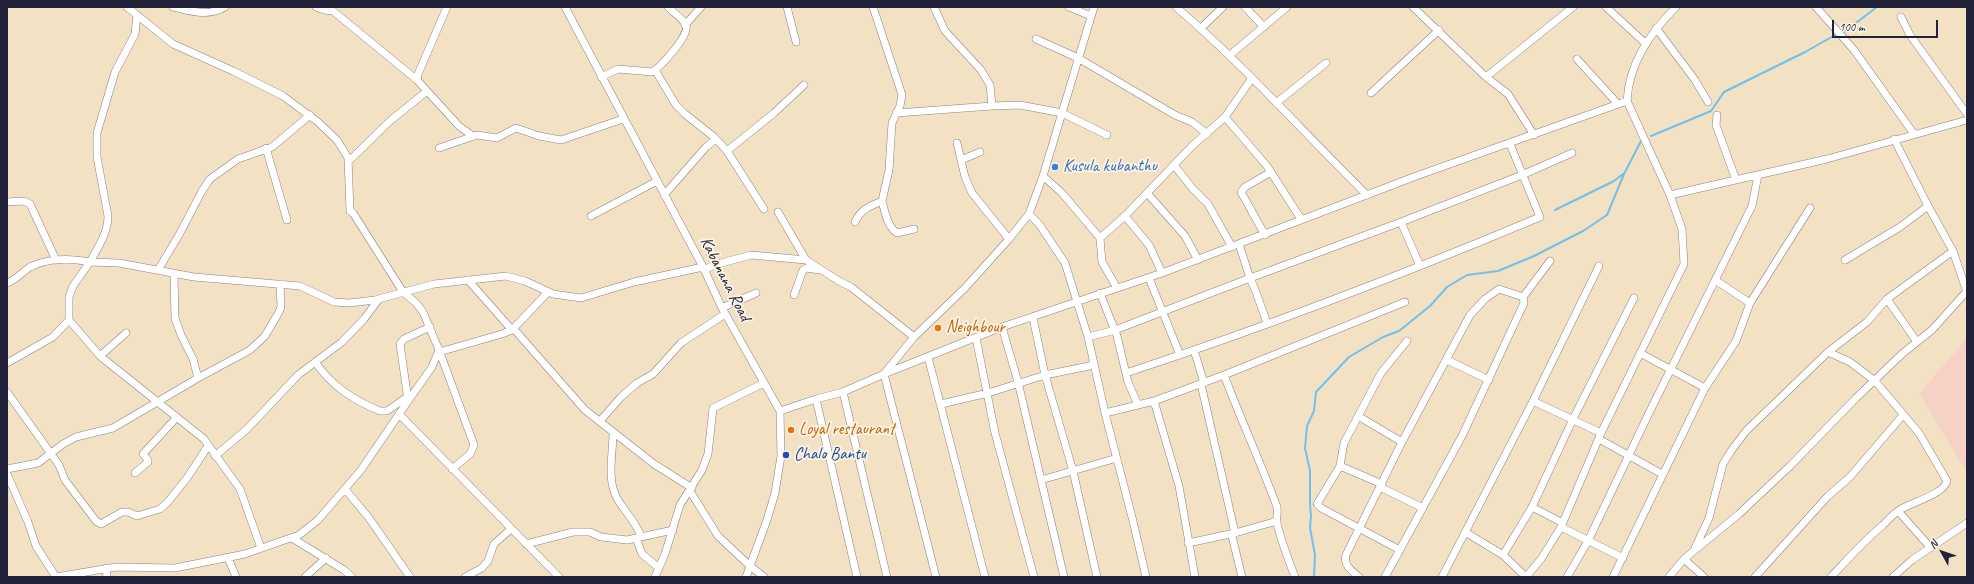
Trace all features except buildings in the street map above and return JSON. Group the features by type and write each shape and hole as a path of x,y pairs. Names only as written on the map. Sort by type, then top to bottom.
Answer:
{"street":[{"path":"127,7 173,44 274,91 310,115 337,140 349,161 350,211 353,213 402,292 420,307 430,327 474,446 470,454 452,469"},
{"path":"173,7 200,14 217,11 225,7"},
{"path":"316,7 333,11 417,80 459,126 473,136"},
{"path":"417,80 418,74 447,7"},
{"name":"Kabanana Road","path":"565,7 623,119 704,269 723,311 780,411 781,449 776,486 767,520 746,577"},
{"path":"668,7 686,25"},
{"path":"601,77 618,69 646,72 655,70 684,37 686,25 701,7"},
{"path":"787,7 796,42"},
{"path":"873,7 902,95 891,129 889,170 882,201 893,230 897,233 914,229"},
{"path":"934,7 945,31 981,70 990,85 992,106"},
{"path":"1069,7 1091,16"},
{"path":"884,374 914,337 965,288 1009,239 1029,214 1043,176 1094,7"},
{"path":"1176,7 1230,55 1367,195"},
{"path":"1201,28 1223,7"},
{"path":"1245,7 1264,27"},
{"path":"1230,55 1287,7"},
{"path":"1413,7 1439,30 1486,77 1508,94 1534,135"},
{"path":"1486,77 1573,7"},
{"path":"1606,7 1645,43"},
{"path":"1465,532 1503,555 1526,577 1541,559 1562,525 1600,436 1684,264 1682,228 1670,195 1627,101 1628,84 1645,43 1656,28 1676,7"},
{"path":"1816,7 1854,50 1914,134"},
{"path":"137,15 135,34 115,72 97,133 98,157 107,207 108,224 102,240 90,262 73,286 69,297 69,320 100,356 159,401 204,439 240,489 261,548"},
{"path":"1901,17 1910,35 1967,114"},
{"path":"1656,28 1695,80 1708,102"},
{"path":"1371,93 1439,30"},
{"path":"1036,39 1078,58 1175,115 1192,122 1208,134"},
{"path":"1577,59 1618,104"},
{"path":"1276,103 1326,63"},
{"path":"655,70 676,105 716,139 727,151 764,209"},
{"path":"1100,238 1125,216 1174,165 1226,117 1252,78"},
{"path":"727,151 774,113 804,85"},
{"path":"349,161 390,121 427,91"},
{"path":"780,411 843,392 884,374 1002,328 1149,278 1367,195 1627,101"},
{"path":"896,113 1020,105 1062,113 1107,135"},
{"path":"158,270 210,179 238,158 276,144 310,115"},
{"path":"1717,115 1716,125 1736,180"},
{"path":"1226,117 1271,172 1301,220"},
{"path":"439,148 473,136 497,138 516,128 539,136 561,140 623,119"},
{"path":"1670,195 1827,159 1894,139 1967,120"},
{"path":"664,194 706,146 716,139"},
{"path":"1669,577 1684,559 1739,514 1875,381 1932,330 1967,291 1953,251 1894,139"},
{"path":"957,143 972,193 1009,239"},
{"path":"1126,373 1194,350 1420,266 1540,217 1510,144"},
{"path":"266,148 288,220"},
{"path":"961,160 980,152"},
{"path":"1088,337 1115,330 1401,222 1522,175 1572,153"},
{"path":"1174,165 1193,189 1208,204 1235,245 1256,292 1267,323"},
{"path":"1265,234 1241,192 1245,187 1271,172"},
{"path":"1567,577 1588,541 1628,456 1752,206 1758,175"},
{"path":"1043,176 1062,193 1100,238 1102,262 1116,288"},
{"path":"591,216 657,181"},
{"path":"1147,193 1185,236 1198,260"},
{"path":"7,202 24,201 30,204 56,260"},
{"path":"855,222 859,213 882,201"},
{"path":"1845,260 1900,227 1928,206"},
{"path":"1613,577 1662,474 1706,388 1736,341 1750,304 1810,208"},
{"path":"778,212 806,260 820,270 851,287 914,337"},
{"path":"1029,214 1039,224 1065,263 1088,337 1105,413 1146,577"},
{"path":"1125,216 1148,245 1162,273"},
{"path":"1401,222 1420,266"},
{"path":"1694,550 1709,518 1723,464 1746,431 1828,352 1868,322 1887,299 1953,251"},
{"path":"7,283 30,267 56,260 119,263 208,279 300,286 314,294 339,303 379,299 434,284 512,276 525,280 548,292 565,297 588,297 634,282 704,269 751,255 806,260"},
{"path":"1385,577 1462,436 1524,303 1523,297 1550,261"},
{"path":"1442,577 1533,401 1599,266"},
{"path":"794,295 806,268 820,270"},
{"path":"174,274 176,318 181,335 193,360 198,378"},
{"path":"1149,278 1180,355"},
{"path":"468,280 585,410 654,464 691,489 718,536 764,577"},
{"path":"1715,280 1750,304"},
{"path":"7,469 33,465 50,455 70,440 84,434 113,428 198,378 250,350 265,336 281,307 280,284"},
{"path":"1359,577 1349,567 1345,558 1402,442 1470,315 1490,295 1499,289 1523,297"},
{"path":"439,351 502,334 512,329 548,292"},
{"path":"600,421 621,397 637,383 653,374 681,343 723,311 756,294"},
{"path":"1100,294 1115,330 1126,373 1138,405"},
{"path":"1503,555 1532,507 1573,419 1634,298"},
{"path":"215,456 247,429 292,380 333,350 354,331 379,299"},
{"path":"1887,299 1917,342"},
{"path":"1105,413 1154,401 1224,376 1405,302"},
{"path":"1033,318 1045,375 1073,470 1097,577"},
{"path":"7,363 53,337 69,320"},
{"path":"408,399 400,344 404,339 430,327"},
{"path":"1002,328 1018,382 1064,577"},
{"path":"100,356 126,333"},
{"path":"976,338 995,433 1034,577"},
{"path":"1400,550 1321,508 1317,504 1340,466 1344,443 1381,374 1407,341"},
{"path":"1194,350 1235,533 1232,536 1242,577"},
{"path":"7,474 28,522 36,546 56,577 106,568 129,567 170,569 228,558 292,538 312,526 361,470 408,399 432,368 439,351"},
{"path":"1828,352 1850,362 1875,381 1919,433 1947,481 1944,487 1929,498 1916,500 1898,511 1860,546 1831,577"},
{"path":"1640,353 1672,368 1706,388"},
{"path":"928,357 985,577"},
{"path":"1447,360 1489,380"},
{"path":"315,362 324,375 336,387 380,410 388,411 408,399"},
{"path":"940,404 988,393 1018,382 1045,375 1094,365"},
{"path":"884,374 936,577"},
{"path":"1224,376 1240,418 1262,466 1277,507 1277,520 1285,552 1295,577"},
{"path":"655,577 673,530 680,505 702,470 708,454 713,408 764,383"},
{"path":"7,392 50,455 59,465 70,486 96,521 101,524 122,512 128,512 137,516 164,507 188,478 208,446"},
{"path":"843,392 888,577"},
{"path":"816,399 857,577"},
{"path":"1154,401 1179,486 1195,577"},
{"path":"1533,401 1573,419 1628,456 1662,474"},
{"path":"399,414 559,577"},
{"path":"1755,577 1828,496 1850,477 1903,415"},
{"path":"1358,416 1402,442"},
{"path":"135,473 148,462 143,454 177,417"},
{"path":"613,433 611,476 612,487 618,500 634,522 642,554 659,568"},
{"path":"1041,480 1117,458"},
{"path":"1340,466 1422,508"},
{"path":"345,489 369,518 410,577"},
{"path":"1532,507 1588,541 1623,558"},
{"path":"1898,511 1930,547"},
{"path":"1188,542 1235,533 1277,520"},
{"path":"1893,577 1930,547 1967,523"},
{"path":"465,577 482,568 488,561 494,544 511,529"},
{"path":"526,544 562,534 584,531 613,539 627,540 673,530"},
{"path":"292,538 326,558 352,577"},
{"path":"228,558 236,577"},
{"path":"305,577 326,558"},
{"path":"1684,559 1704,577"},
{"path":"106,568 107,577"}],"shaded area":[{"path":"1967,338 1967,472 1919,394"}],"waterway":[{"path":"1844,32 1877,7"},
{"path":"1651,136 1711,111 1724,92 1805,52 1837,34"},
{"path":"1314,577 1315,555 1310,528 1310,471 1305,448 1307,426 1314,411 1316,392 1349,357 1383,337 1399,331 1430,306 1447,287 1467,275 1498,271 1534,256 1583,231 1607,215 1624,174 1641,141"},
{"path":"1555,210 1614,181 1623,174"}],"place":[{"name":"Kusula kubanthu","path":"1055,167"},
{"name":"Neighbour","path":"938,328"},
{"name":"Loyal restaurant","path":"791,430"},
{"name":"Chalo Bantu","path":"786,455"}]}
